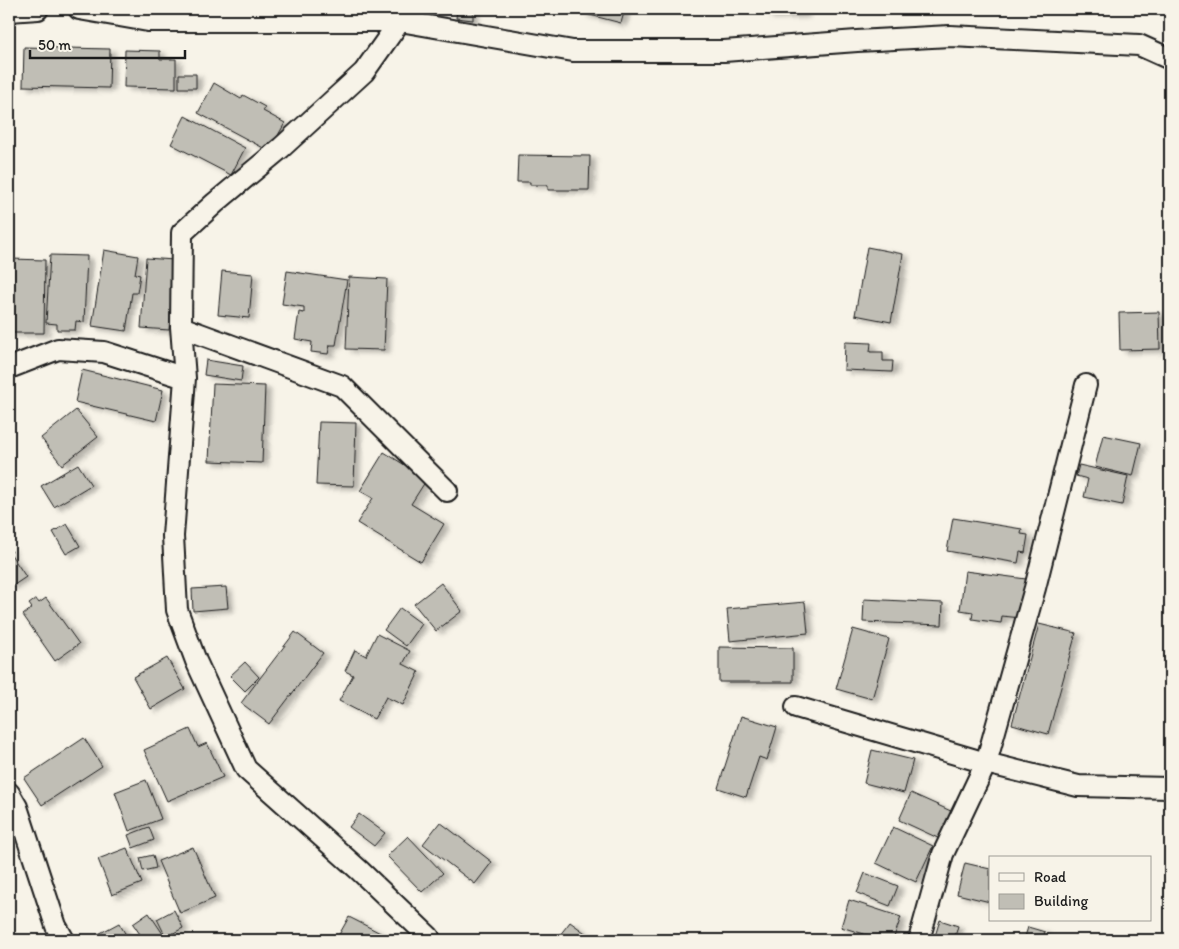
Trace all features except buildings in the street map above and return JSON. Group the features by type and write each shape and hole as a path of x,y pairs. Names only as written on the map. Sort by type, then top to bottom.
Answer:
{"street":[{"path":"9,11 38,9"},
{"path":"79,9 148,21 401,15 573,51 724,51 950,36 1139,45 1170,59"},
{"path":"401,15 364,72 281,148 182,233 181,327 185,378 173,536 177,610 196,661 246,769 359,870 430,940"},
{"path":"181,327 342,386 447,491"},
{"path":"9,368 58,348 104,352 185,378"},
{"path":"919,940 943,854 986,763 1035,588 1086,385"},
{"path":"796,707 986,763 1078,786 1170,788"},
{"path":"9,793 17,807 56,926 64,940"}]}
